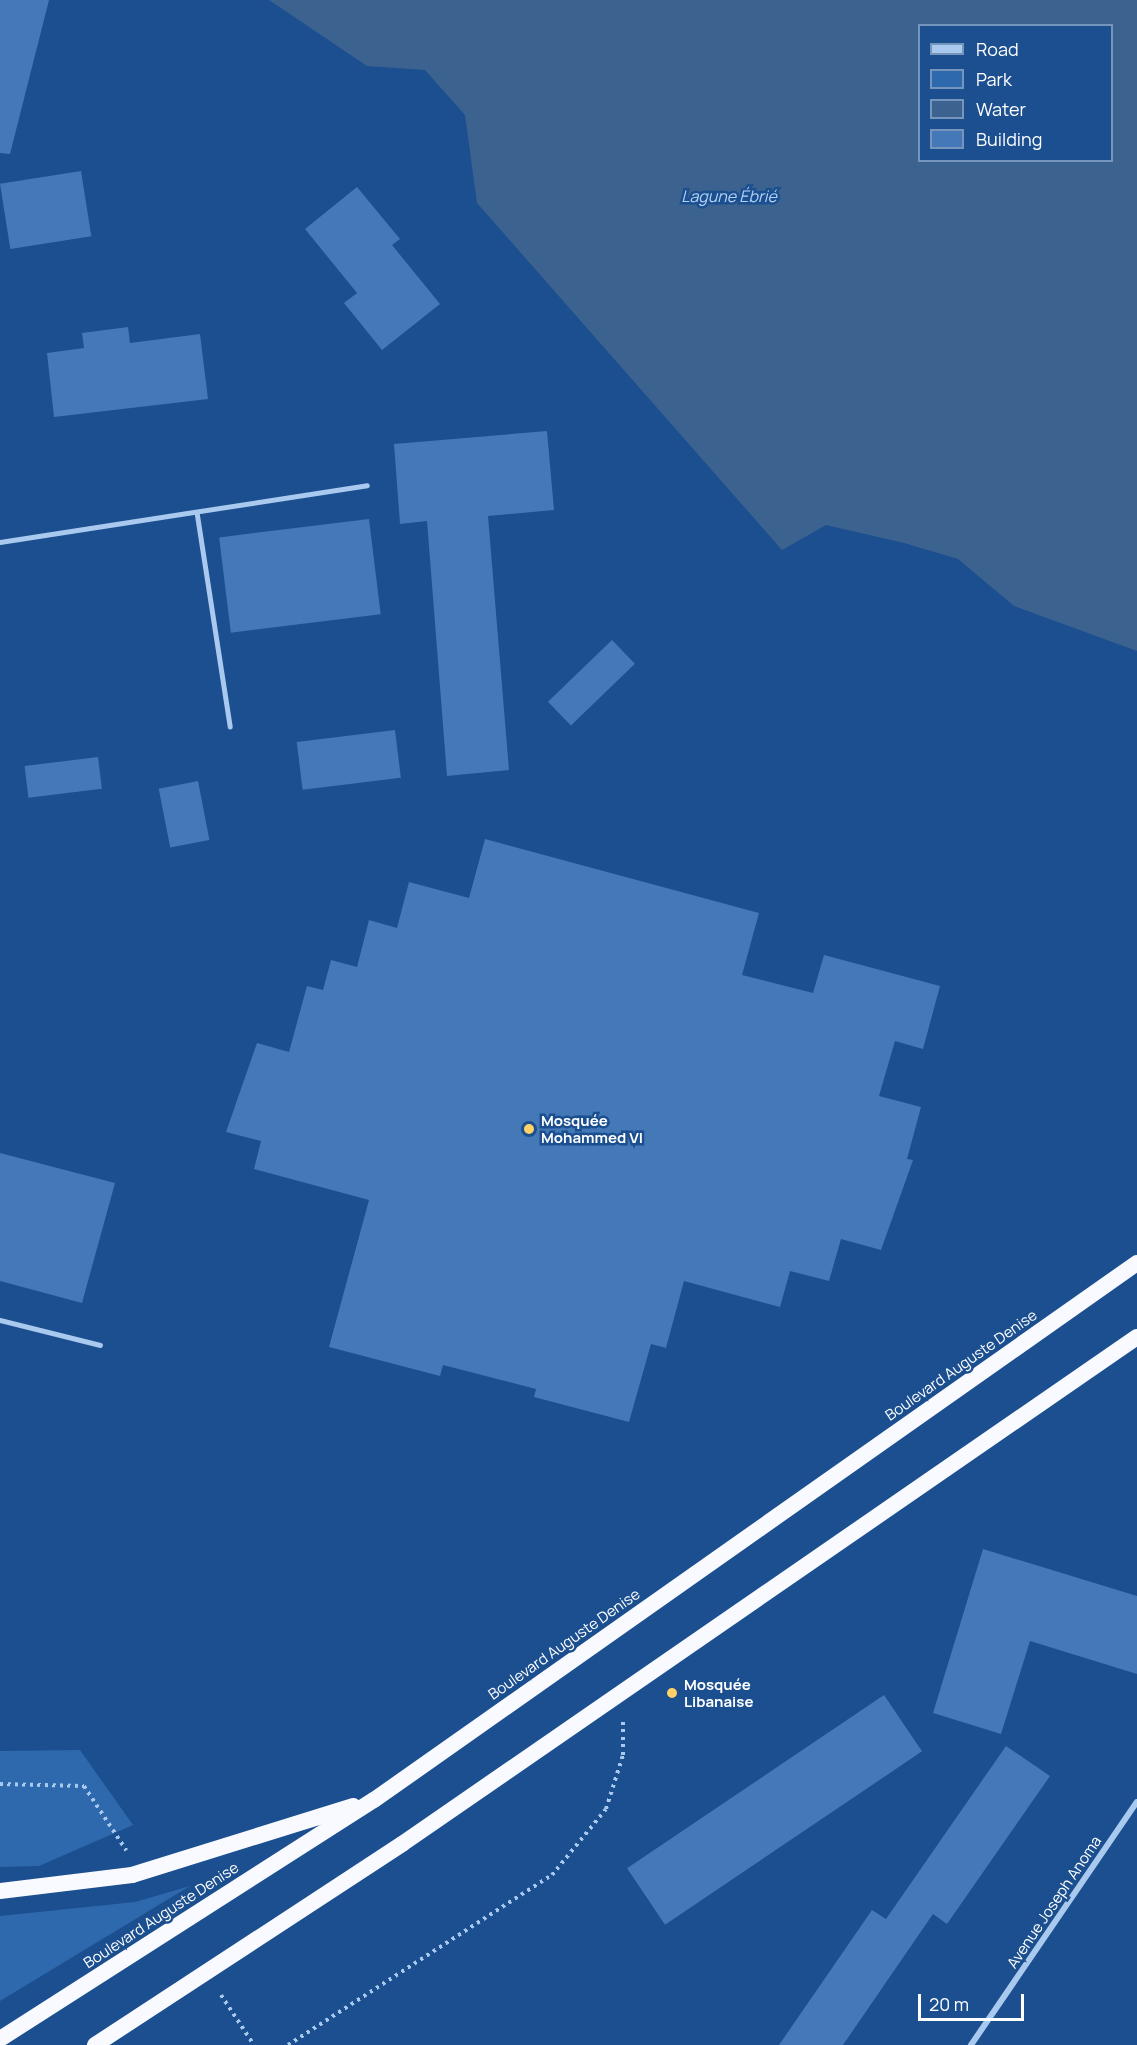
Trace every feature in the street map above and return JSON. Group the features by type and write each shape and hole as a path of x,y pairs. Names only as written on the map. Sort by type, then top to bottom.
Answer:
{"highway":[{"name":"Boulevard Auguste Denise","path":"0,2039 374,1800 1137,1263"},
{"path":"95,2045 623,1692 1137,1337"},
{"path":"0,1891 132,1875 374,1800"}],"street":[{"name":"Avenue Joseph Anoma","path":"970,2045 1137,1802"}],"lane":[{"path":"0,542 367,485"},
{"path":"198,512 230,726"},
{"path":"0,1320 100,1345"}],"path":[{"path":"288,2045 552,1875 606,1809 623,1755 623,1692"},
{"path":"0,1784 84,1786"}],"green space":[{"path":"80,1750 133,1825 39,1866 0,1867 0,1751"},
{"path":"190,1886 0,2001 0,1916 135,1902"}],"water":[{"name":"Lagune Ébrié","path":"269,0 1137,0 1137,651 1014,606 958,559 904,543 826,525 782,550 477,203 465,115 425,70 367,66"}],"building":[{"path":"0,0 49,0 10,154 0,153"},
{"path":"81,171 91,236 10,249 0,184"},
{"path":"357,187 400,239 392,245 440,304 382,350 344,303 357,293 305,229"},
{"path":"128,327 130,343 200,334 208,399 54,417 47,353 84,348 82,333"},
{"path":"547,431 554,510 488,516 509,770 447,776 427,521 400,524 394,444"},
{"path":"369,519 381,614 231,633 219,537"},
{"path":"612,640 635,664 571,726 548,702"},
{"path":"395,730 401,778 303,790 297,742"},
{"path":"98,757 102,789 28,798 25,766"},
{"path":"198,781 209,840 170,848 159,789"},
{"name":"Mosquée Mohammed VI","path":"485,839 759,913 742,975 813,993 824,955 940,986 923,1049 895,1041 879,1096 921,1107 907,1159 913,1160 881,1250 841,1239 829,1281 790,1271 780,1307 684,1281 666,1348 651,1344 629,1422 534,1397 536,1389 443,1365 440,1376 329,1347 369,1200 254,1169 261,1141 226,1132 257,1043 289,1052 307,986 323,990 331,960 357,967 369,920 397,928 409,882 469,898"},
{"path":"0,1153 115,1183 82,1303 0,1281"},
{"path":"983,1549 1137,1596 1137,1674 1030,1641 1001,1734 933,1713"},
{"path":"884,1695 922,1751 665,1925 627,1868"},
{"path":"1006,1746 1050,1776 947,1924 933,1914 843,2045 779,2045 872,1910 886,1919"}],"place":[{"name":"Mosquée Mohammed VI","path":"529,1129"},
{"name":"Mosquée Libanaise","path":"672,1693"}]}
